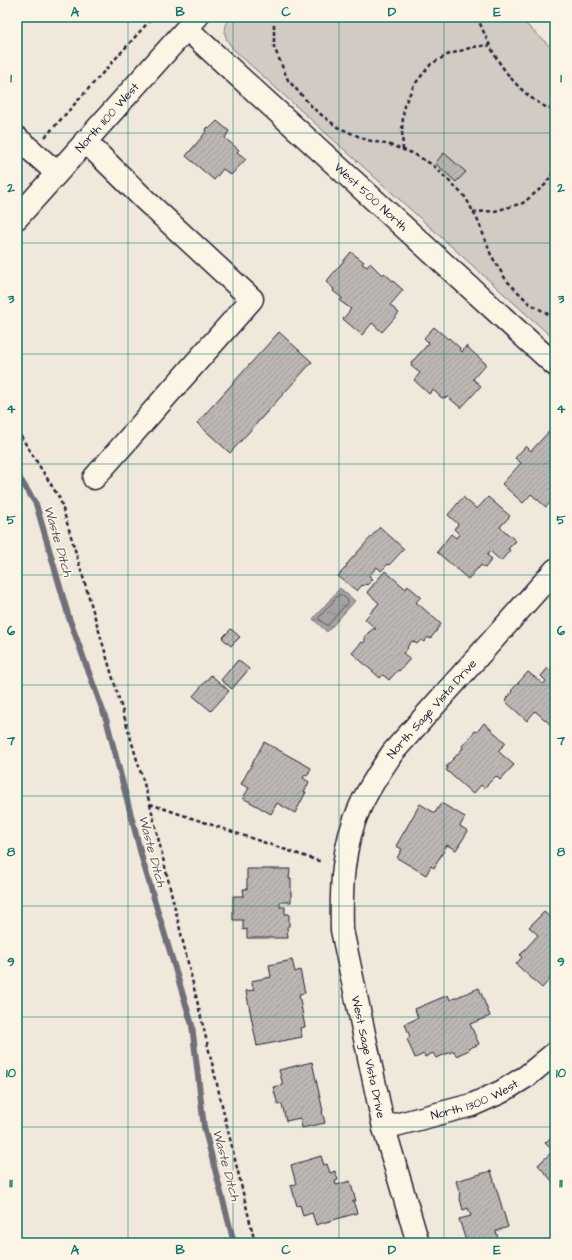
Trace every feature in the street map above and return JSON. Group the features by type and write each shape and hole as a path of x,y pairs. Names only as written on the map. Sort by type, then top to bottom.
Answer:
{"street":[{"name":"North 1100 West","path":"17,218 192,23"},
{"name":"West 500 North","path":"192,23 555,365"},
{"path":"17,138 57,173"},
{"path":"85,141 144,199 252,299 94,478"},
{"name":"North Sage Vista Drive","path":"343,868 349,837 360,807 374,780 393,752 555,570"},
{"name":"West Sage Vista Drive","path":"343,868 341,898 342,930 384,1128 418,1243"},
{"name":"North 1300 West","path":"384,1128 472,1105 501,1092 527,1076 555,1052"}],"path":[{"path":"51,130 154,17"},
{"path":"274,17 274,47 288,80 314,109 343,130 367,140 390,145 412,153 433,165 466,198 479,223 491,255 506,280 529,303 555,318"},
{"path":"477,17 498,61 514,81 529,96 549,109 555,111"},
{"path":"403,150 402,130 404,106 414,85 432,64 447,55 491,45"},
{"path":"473,212 495,212 523,203 546,185 555,169"},
{"path":"17,430 60,499 150,804 255,1243"},
{"path":"150,804 322,862"}],"shaded area":[{"path":"229,17 518,17 555,51 555,340 234,50 225,34"}],"water":[{"path":"340,588 355,601 327,632 313,619"}],"building":[{"path":"217,121 229,131 225,138 239,150 237,152 246,159 231,175 223,169 214,180 186,156 206,132 205,130 208,127 210,128"},
{"path":"444,153 466,172 456,182 435,163"},
{"path":"351,252 364,262 362,264 367,267 370,263 382,275 384,273 403,290 390,305 399,313 382,332 372,323 362,335 343,319 351,309 340,301 342,298 333,291 334,289 326,282"},
{"path":"434,327 448,339 449,338 460,348 459,349 462,352 466,346 486,364 473,379 481,386 461,408 448,397 442,398 433,390 429,394 414,380 420,373 411,366 411,363 429,343 424,338"},
{"path":"279,332 312,362 230,453 197,423"},
{"path":"554,426 555,500 554,499 546,507 531,494 523,503 502,484 521,463 515,458 526,446 531,451"},
{"path":"463,497 477,509 488,497 510,516 500,527 516,541 508,549 510,550 501,561 490,551 487,555 492,559 485,568 481,565 468,579 437,552 451,534 456,538 459,534 454,529 458,524 448,515"},
{"path":"380,527 404,549 381,571 377,567 369,576 373,579 367,585 362,585 357,591 338,576"},
{"path":"385,571 406,589 408,586 421,597 416,602 441,624 430,639 428,637 424,642 421,640 417,644 412,641 403,653 410,659 389,680 383,675 380,678 352,653 362,642 363,643 365,641 365,637 368,633 373,629 376,629 365,619 379,603 367,592"},
{"path":"231,629 240,637 231,646 222,638"},
{"path":"238,660 249,669 232,689 221,680"},
{"path":"555,667 555,721 551,725 535,711 527,721 505,701 512,692 511,691 528,672 543,684 546,681 541,676 548,668 551,671"},
{"path":"211,675 229,691 211,711 193,696"},
{"path":"484,723 506,743 498,751 514,765 500,780 496,776 484,788 481,785 473,794 446,770 448,768 446,767 463,748 462,746"},
{"path":"264,742 311,768 307,776 305,775 303,778 309,782 304,792 306,792 295,813 277,803 271,814 243,798 249,788 241,784"},
{"path":"441,803 465,817 460,826 468,831 456,850 447,845 434,868 431,866 426,875 397,858 402,849 396,846 420,804 435,813"},
{"path":"247,869 290,869 289,879 291,879 291,902 280,902 280,907 285,907 285,914 289,914 289,926 287,927 288,938 247,938 247,929 243,930 243,920 233,920 233,896 244,896 243,889 247,889"},
{"path":"544,912 552,919 555,916 555,973 542,988 516,964 522,957 520,955 538,935 529,927"},
{"path":"292,960 295,972 300,970 305,993 299,994 305,1027 300,1028 302,1037 257,1046 246,991 254,990 251,981 271,977 269,965"},
{"path":"479,988 490,1016 470,1024 479,1044 456,1056 454,1051 436,1058 433,1053 425,1057 424,1054 415,1058 407,1039 410,1037 405,1024 418,1018 415,1009 448,995 450,1000"},
{"path":"312,1062 325,1123 302,1128 300,1118 286,1121 282,1104 278,1105 273,1087 283,1085 279,1070"},
{"path":"555,1131 554,1183 538,1165 553,1151 545,1143"},
{"path":"321,1156 324,1165 327,1164 330,1173 335,1171 338,1180 335,1181 336,1185 350,1181 356,1201 353,1201 357,1213 316,1225 312,1213 303,1216 300,1205 297,1206 291,1185 296,1184 291,1165"},
{"path":"491,1171 508,1227 496,1231 499,1243 475,1243 474,1239 466,1241 459,1219 471,1216 468,1208 463,1210 456,1181"}],"waterway":[{"name":"Waste Ditch","path":"17,474 36,504 69,618 107,722 143,862 192,1025 204,1127 234,1243"}]}
